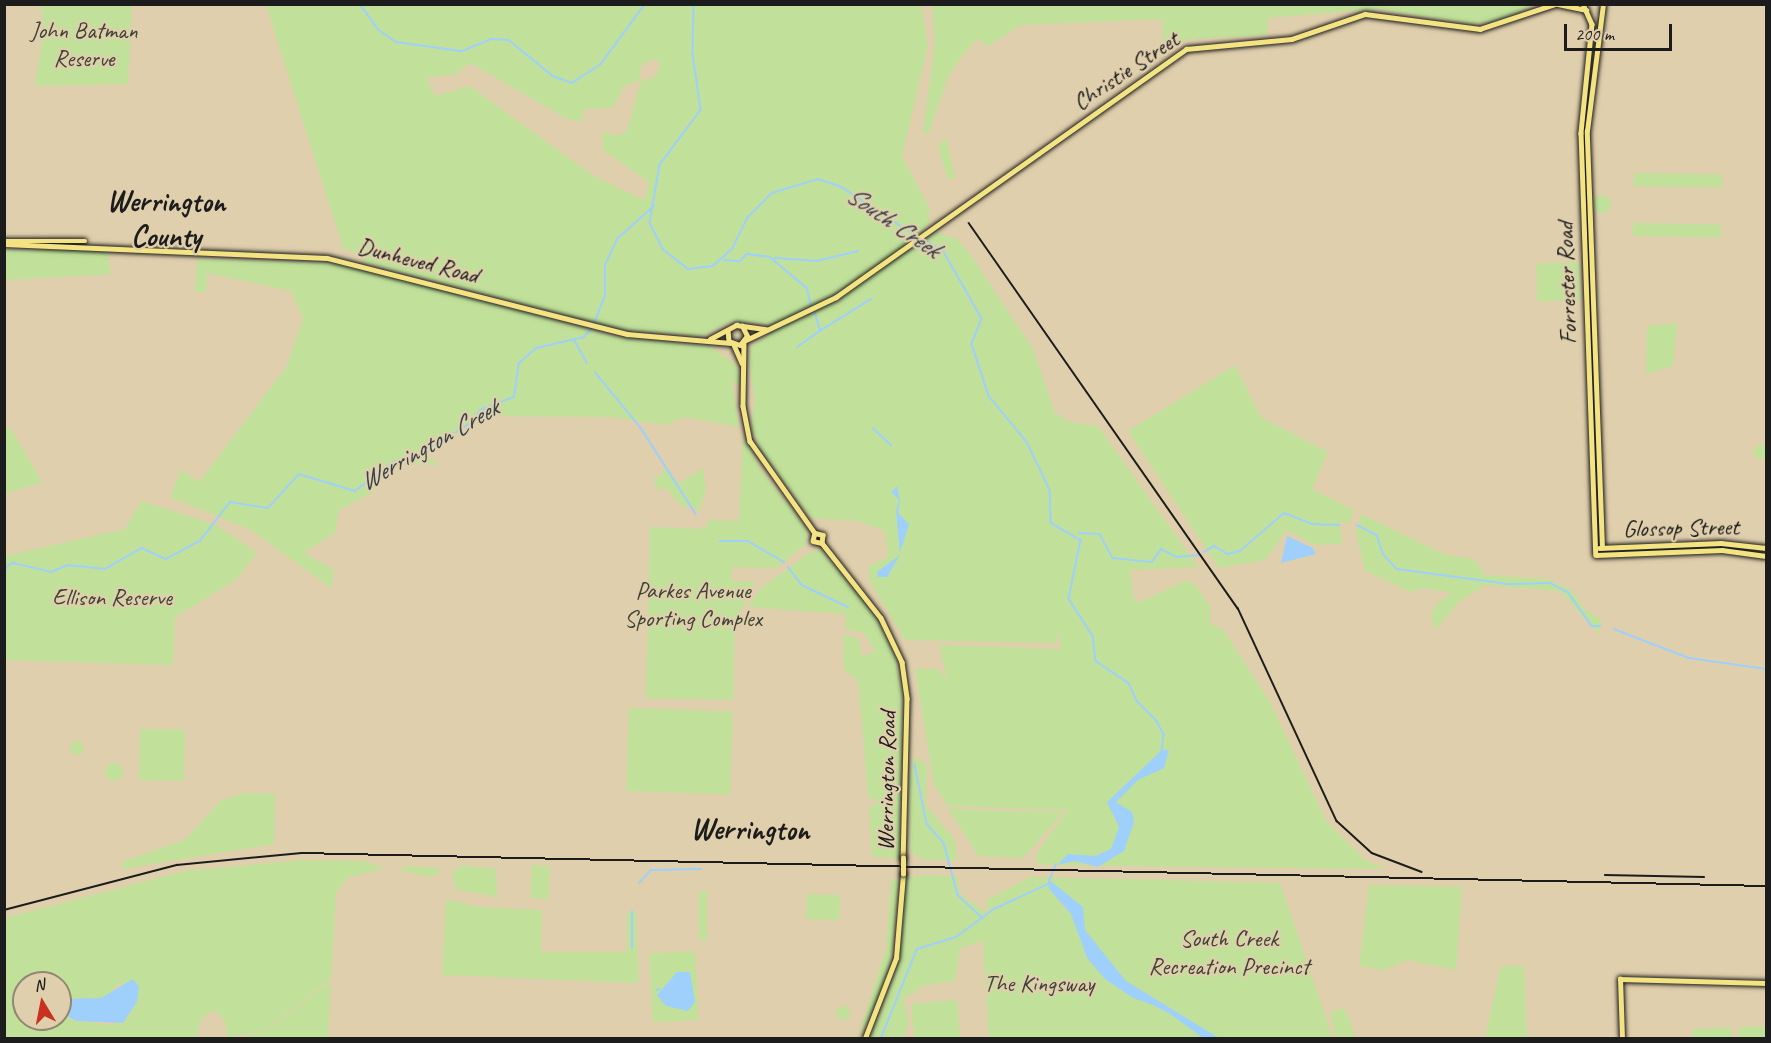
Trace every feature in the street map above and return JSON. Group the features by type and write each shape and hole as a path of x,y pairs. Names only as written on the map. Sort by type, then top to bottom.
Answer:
{"main road":[{"name":"Christie Street","path":"732,344 745,341 767,329 785,323 861,280 1164,61 1193,46 1292,39 1365,14 1480,29 1557,4 1586,8 1602,7"},
{"name":"Forrester Road","path":"1602,7 1598,79 1587,131 1592,322 1602,548"},
{"name":"Forrester Road","path":"1586,8 1591,29 1581,108 1587,344 1596,555"},
{"path":"35,244 43,240 53,244"},
{"name":"Dunheved Road","path":"4,242 43,240 114,245 208,256 339,260 650,338 710,339 732,344"},
{"name":"Dunheved Road","path":"4,242 114,245"},
{"path":"1592,322 1587,344 1595,376"},
{"name":"Christie Street","path":"730,328 740,326 767,329"},
{"path":"740,326 745,341 742,363"},
{"path":"730,328 732,344 742,363"},
{"name":"Dunheved Road","path":"710,339 730,328"},
{"name":"Werrington Road","path":"742,363 750,441 815,533 814,543 822,543 881,618 902,662 907,709 903,874 898,952 865,1038"},
{"name":"Glossop Street","path":"1595,548 1721,543 1767,548"},
{"name":"Glossop Street","path":"1596,555 1722,550 1767,556"},
{"path":"1622,1038 1620,979 1767,983"}],"green space":[{"name":"John Batman Reserve","path":"41,5 132,5 128,84 35,86 44,28"},
{"path":"266,5 921,5 928,45 902,156 932,213 926,211 930,218 924,231 908,241 914,248 937,232 958,239 973,258 1033,349 1055,413 1070,422 1098,426 1198,567 1130,570 1133,597 1138,602 1186,580 1195,585 1210,606 1210,624 1223,629 1271,704 1326,821 1365,860 1386,869 1046,865 1035,862 1038,851 1068,810 948,806 934,785 915,669 938,669 947,679 939,645 1062,649 1056,630 1056,643 905,640 869,580 869,566 888,557 885,531 857,521 811,518 759,448 751,426 755,399 749,362 751,346 771,333 769,324 731,321 703,336 623,330 362,262 363,256 343,248","holes":["650,60 661,62 655,77 641,81 627,131 616,136 604,131 602,138 603,150 649,182 644,200 592,175 470,86 435,96 426,78 455,74 470,63 569,120 583,121 582,110 613,107 623,87 640,80 640,67"]},
{"path":"932,5 1534,5 1501,20 1472,24 1377,9 1268,18 1267,35 1188,39 1164,54 1162,19 1021,25 988,46 977,39 962,56 948,77 928,135 923,132 935,42"},
{"path":"946,137 955,178 948,180 938,147"},
{"path":"1634,173 1722,175 1722,188 1634,186"},
{"path":"1602,195 1608,198 1611,204 1608,210 1602,213 1596,210 1593,204 1596,198"},
{"path":"1633,223 1721,225 1721,238 1633,236"},
{"path":"4,250 108,250 110,274 5,280"},
{"path":"197,259 338,263 618,337 709,346 737,365 740,384 732,382 739,427 684,417 668,425 610,417 479,416 452,439 430,445 430,459 441,465 396,464 395,472 385,473 373,492 338,511 336,532 304,553 334,570 331,588 251,530 170,497 181,470 199,482 286,367 303,319 291,291 207,273 206,292 195,292"},
{"path":"1579,262 1580,300 1537,301 1536,264"},
{"path":"1677,323 1673,366 1646,374 1647,326"},
{"path":"1235,365 1261,417 1328,452 1312,489 1354,510 1349,523 1340,522 1342,544 1314,545 1287,530 1265,560 1219,568 1128,431"},
{"path":"10,427 42,482 5,494 5,430"},
{"name":"Parkes Avenue Sporting Complex","path":"743,434 759,467 808,531 806,544 776,568 732,567 732,581 755,582 735,623 733,700 646,698 650,527 705,529 709,520 739,521"},
{"path":"1757,445 1763,445 1767,452 1763,459 1757,459 1753,455 1753,449"},
{"path":"663,468 680,483 703,468 706,488 699,512 689,504 685,509 664,487 658,491 653,478 661,476"},
{"name":"Ellison Reserve","path":"141,501 217,525 257,553 236,580 175,617 173,665 5,660 5,556 125,529"},
{"path":"1361,514 1446,555 1474,559 1485,575 1547,579 1573,591 1584,609 1601,619 1599,634 1560,591 1485,585 1460,601 1435,630 1431,616 1437,603 1452,593 1424,588 1411,592 1365,571 1356,533"},
{"path":"821,550 877,618 895,656 902,694 900,858 872,857 869,808 878,801 868,797 857,680 844,670 843,634 858,638 862,656 875,652 863,632 846,630 845,614 748,607 761,588 810,552"},
{"path":"629,708 733,712 730,795 626,791"},
{"path":"140,729 185,730 184,781 139,780"},
{"path":"74,741 80,741 84,748 80,755 74,755 70,751 70,745"},
{"path":"915,756 927,766 926,805 955,840 957,860 925,860 910,852 909,778"},
{"path":"114,763 120,766 123,772 120,778 114,781 108,778 105,772 108,766"},
{"path":"245,793 275,794 274,844 122,869 122,862 186,839 221,800"},
{"path":"948,808 1064,812 1023,858 978,856"},
{"path":"301,860 364,861 385,868 347,878 336,893 331,979 265,1030 228,1038 225,1021 214,1010 201,1018 197,1038 5,1038 5,918 185,871","holes":["12,971 72,971 72,999 102,998 120,984 138,984 139,989 129,1017 112,1025 72,1019 72,1031 12,1031"]},
{"path":"463,865 496,869 497,897 456,889 452,872"},
{"path":"532,865 550,866 548,899 530,898"},
{"path":"406,866 439,868 440,872 431,877 398,870"},
{"name":"South Creek Recreation Precinct","path":"922,875 957,876 960,894 988,913 986,900 1030,877 1280,883 1333,1038 989,1038 983,941 960,948 955,981 925,985 903,999 909,1022 903,1038 869,1038 896,973 905,878"},
{"path":"899,878 891,965 877,1005 858,1038 886,948 891,880"},
{"path":"1369,885 1462,887 1456,970 1408,960 1385,970 1359,966"},
{"path":"699,891 707,891 707,940 699,940"},
{"path":"807,894 840,895 839,920 806,919"},
{"path":"446,899 479,907 542,910 541,952 627,952 627,911 636,912 639,983 442,975"},
{"path":"695,951 699,1020 653,1022 649,953"},
{"path":"1501,966 1524,966 1527,1038 1485,1038"},
{"path":"331,981 328,1038 240,1038 268,1029"},
{"name":"The Kingsway","path":"957,1000 960,1038 914,1038 911,1004"},
{"path":"843,1006 848,1008 850,1013 848,1018 843,1020 838,1018 836,1013 838,1008"},
{"path":"1343,1008 1350,1020 1355,1038 1336,1038 1330,1012"},
{"path":"1761,1026 1766,1029 1764,1038 1738,1038 1739,1027"},
{"path":"1731,1027 1733,1038 1692,1038 1693,1029"}],"water":[{"path":"897,486 900,502 898,513 909,524 900,553 896,511 899,500 891,492"},
{"path":"1287,536 1313,548 1316,554 1281,563"},
{"path":"900,555 887,577 878,577 877,572"},
{"path":"1162,750 1169,750 1164,768 1138,780 1116,802 1132,812 1134,822 1124,851 1098,867 1075,861 1057,865 1068,854 1095,856 1111,849 1119,827 1107,802"},
{"path":"1048,879 1083,907 1085,930 1126,981 1219,1038 1203,1038 1162,1008 1133,998 1105,979 1087,958 1071,914 1049,889"},
{"path":"677,972 690,972 695,1002 688,1011 666,1006 657,995"},
{"path":"133,979 139,987 137,1002 123,1023 76,1021 72,1019 72,999 101,998"}],"waterway":[{"name":"South Creek","path":"360,4 379,30 396,42 462,51 491,39 509,40 553,76 572,83 600,65 645,4"},
{"name":"South Creek","path":"694,4 693,54 701,110 660,165 650,223 664,250 688,269 713,266 732,249 747,218 772,193 818,179 840,186 918,237"},
{"name":"Werrington Creek","path":"594,324 605,296 605,265 617,239 654,206"},
{"name":"South Creek","path":"922,239 943,250 982,319 972,344 989,396 1027,442 1050,490 1051,523 1081,540 1069,599 1093,636 1096,661 1129,683 1137,701 1157,721 1164,735 1162,751"},
{"path":"775,258 817,261 858,251"},
{"path":"724,260 740,261 747,254 770,257 807,288 812,307"},
{"path":"820,331 871,299"},
{"path":"797,347 820,331 815,314"},
{"name":"Werrington Creek","path":"4,582 6,567 13,563 51,572 68,565 105,569 142,548 166,559 200,541 230,502 268,508 299,474 355,491 393,462 418,456 472,422 480,410 514,397 519,363 536,348 584,337 592,328"},
{"path":"575,341 587,363"},
{"path":"595,372 641,428 696,514"},
{"path":"873,428 891,445"},
{"path":"1204,552 1214,546 1228,554 1240,551 1284,513 1312,524 1339,525"},
{"path":"1357,525 1377,535 1383,554 1397,569 1510,584 1550,583 1568,592 1592,626 1600,626"},
{"path":"1079,533 1100,534 1113,558 1152,562 1161,549 1177,557 1200,555"},
{"path":"720,541 748,541 784,562"},
{"path":"788,567 802,585 848,607"},
{"path":"1614,629 1689,658 1766,669"},
{"path":"915,765 927,824 944,843 958,895 983,918"},
{"name":"South Creek","path":"1049,881 1056,864"},
{"path":"639,883 651,870 701,869"},
{"path":"881,1038 917,949 956,937 994,909 1048,884"},
{"path":"632,912 632,949"},
{"name":"South Creek","path":"1153,1004 1167,1011"}],"railway":[{"path":"969,223 1238,608 1337,821 1372,853 1422,872"},
{"path":"4,910 177,865 301,853 1766,886"},
{"path":"1605,875 1704,877"}],"district":[{"name":"Werrington County","path":"166,218"},
{"name":"Werrington","path":"750,829"}]}
